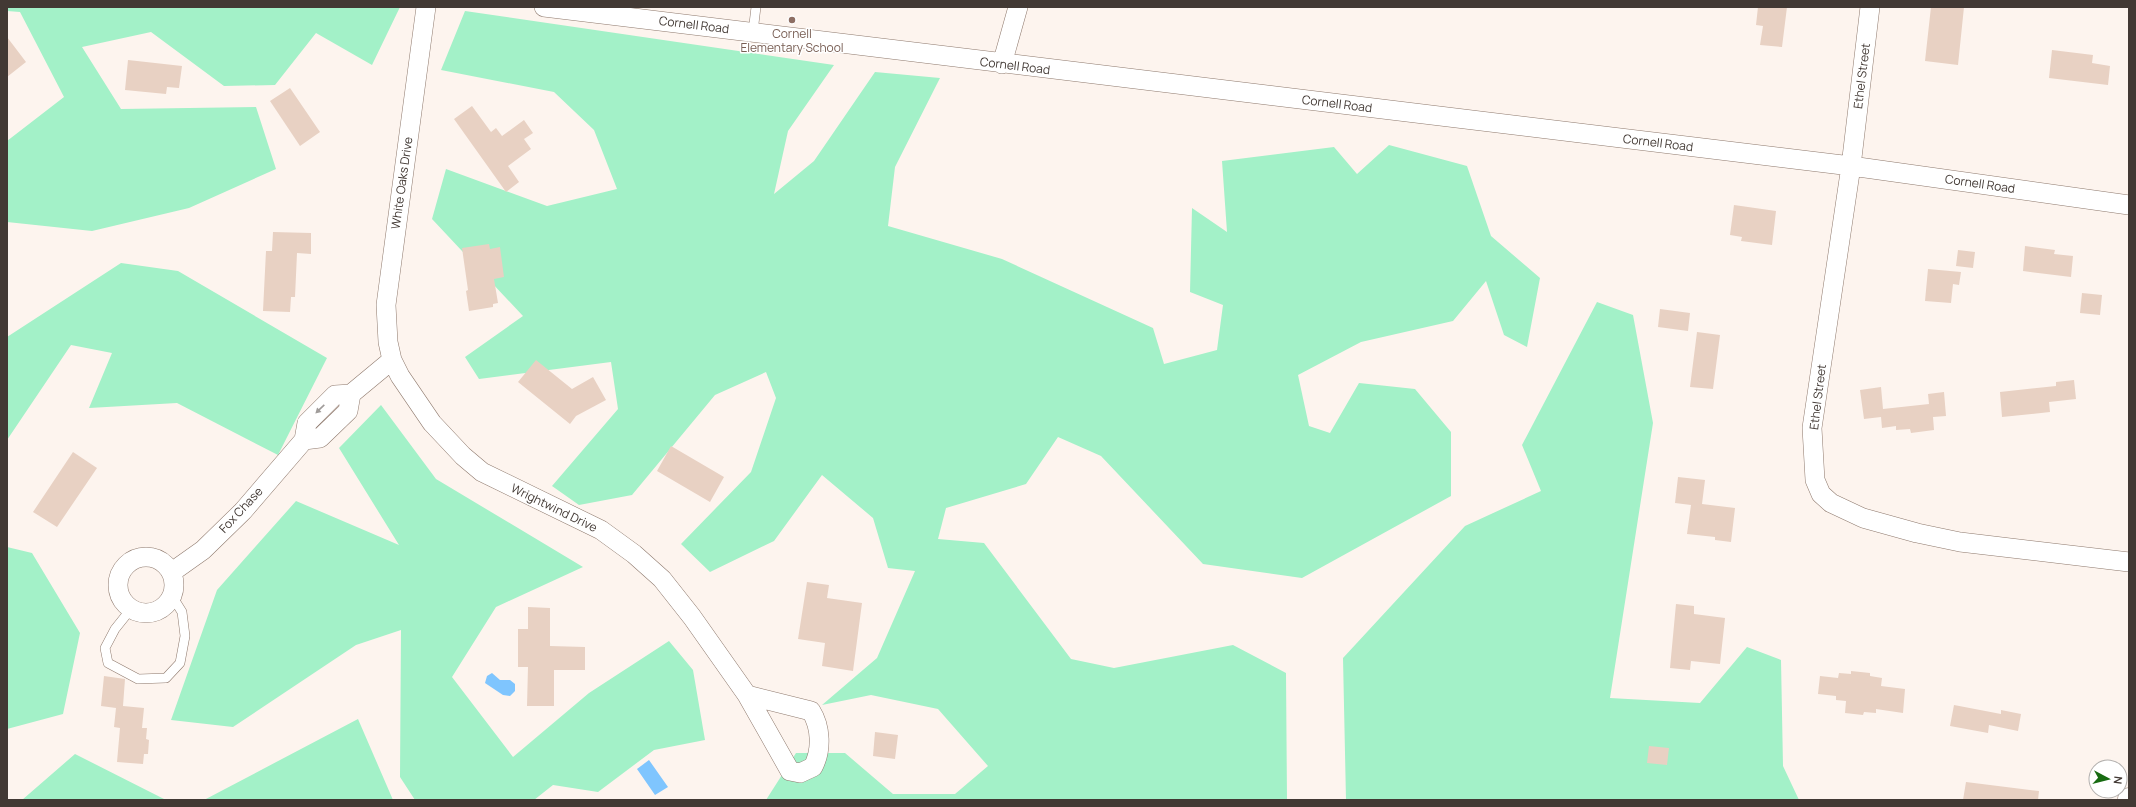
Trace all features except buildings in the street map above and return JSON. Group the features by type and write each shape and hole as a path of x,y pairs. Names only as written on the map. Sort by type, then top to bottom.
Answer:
{"street":[{"name":"White Oaks Drive","path":"392,360 388,342 386,305 426,7"},
{"name":"Cornell Road","path":"544,7 1002,64 1851,166 2129,205"},
{"path":"1002,64 1018,7"},
{"name":"Ethel Street","path":"1870,7 1851,166 1812,428 1815,480 1821,494 1831,503 1863,518 1917,533 1960,542 2129,562"},
{"name":"Fox Chase","path":"172,572 203,550 243,511 304,440 307,423 335,395 351,394 392,360"},
{"name":"Wrightwind Drive","path":"392,360 400,376 432,423 468,460 482,472 601,530 634,554 662,579 692,617 747,695"},
{"path":"142,557 154,557 167,566 172,572 174,580 172,596 162,608 154,612 146,613 131,608 120,597 118,581 120,573 130,561 142,557"}],"lane":[{"path":"753,32 756,7"},
{"path":"131,608 115,629 105,648 108,663 138,679 166,678 180,663 185,636 182,612 172,596"}],"green space":[{"path":"7,7 400,7 372,65 316,33 275,85 224,86 151,32 82,47 121,109 256,107 276,169 189,208 92,231 7,222 7,141 64,97 20,12 7,11"},
{"path":"465,11 834,65 788,131 774,194 814,161 875,72 940,78 895,167 888,226 1002,259 1153,328 1164,364 1217,350 1223,305 1190,292 1192,208 1227,232 1222,161 1334,147 1357,174 1389,145 1467,166 1491,236 1540,278 1527,347 1504,335 1486,281 1453,321 1361,342 1298,375 1309,426 1330,433 1359,383 1415,389 1451,432 1451,496 1302,578 1203,564 1101,456 1058,437 1026,484 946,508 938,539 984,543 1071,659 1114,668 1233,645 1286,673 1287,800 766,800 796,753 845,753 893,794 955,794 988,766 938,709 871,695 822,705 877,658 915,571 888,568 873,518 822,475 774,541 710,572 681,544 751,472 776,398 766,372 715,395 632,495 579,505 552,486 618,409 611,362 479,379 465,357 523,316 432,219 446,169 547,206 617,189 594,130 554,92 441,70"},
{"path":"121,263 178,271 327,358 278,455 177,403 89,408 112,353 71,345 7,440 7,337"},
{"path":"1597,302 1633,315 1653,423 1610,698 1700,703 1747,647 1781,660 1783,766 1799,800 1346,800 1343,658 1465,526 1541,491 1522,445"},
{"path":"381,405 436,479 583,567 496,607 452,677 513,757 589,693 669,641 693,670 705,740 654,750 598,792 553,785 534,800 415,800 400,777 401,630 356,645 233,727 171,720 217,590 296,501 399,545 339,448"},
{"path":"7,547 32,553 80,633 63,714 7,729"},
{"path":"358,719 393,800 204,800"},
{"path":"75,754 166,800 22,800"}],"water":[{"path":"492,673 500,680 510,680 515,684 515,691 510,696 503,695 485,683 487,676"},
{"path":"649,760 668,787 655,795 637,769"}],"place":[{"name":"Cornell Elementary School","path":"792,20"}]}
